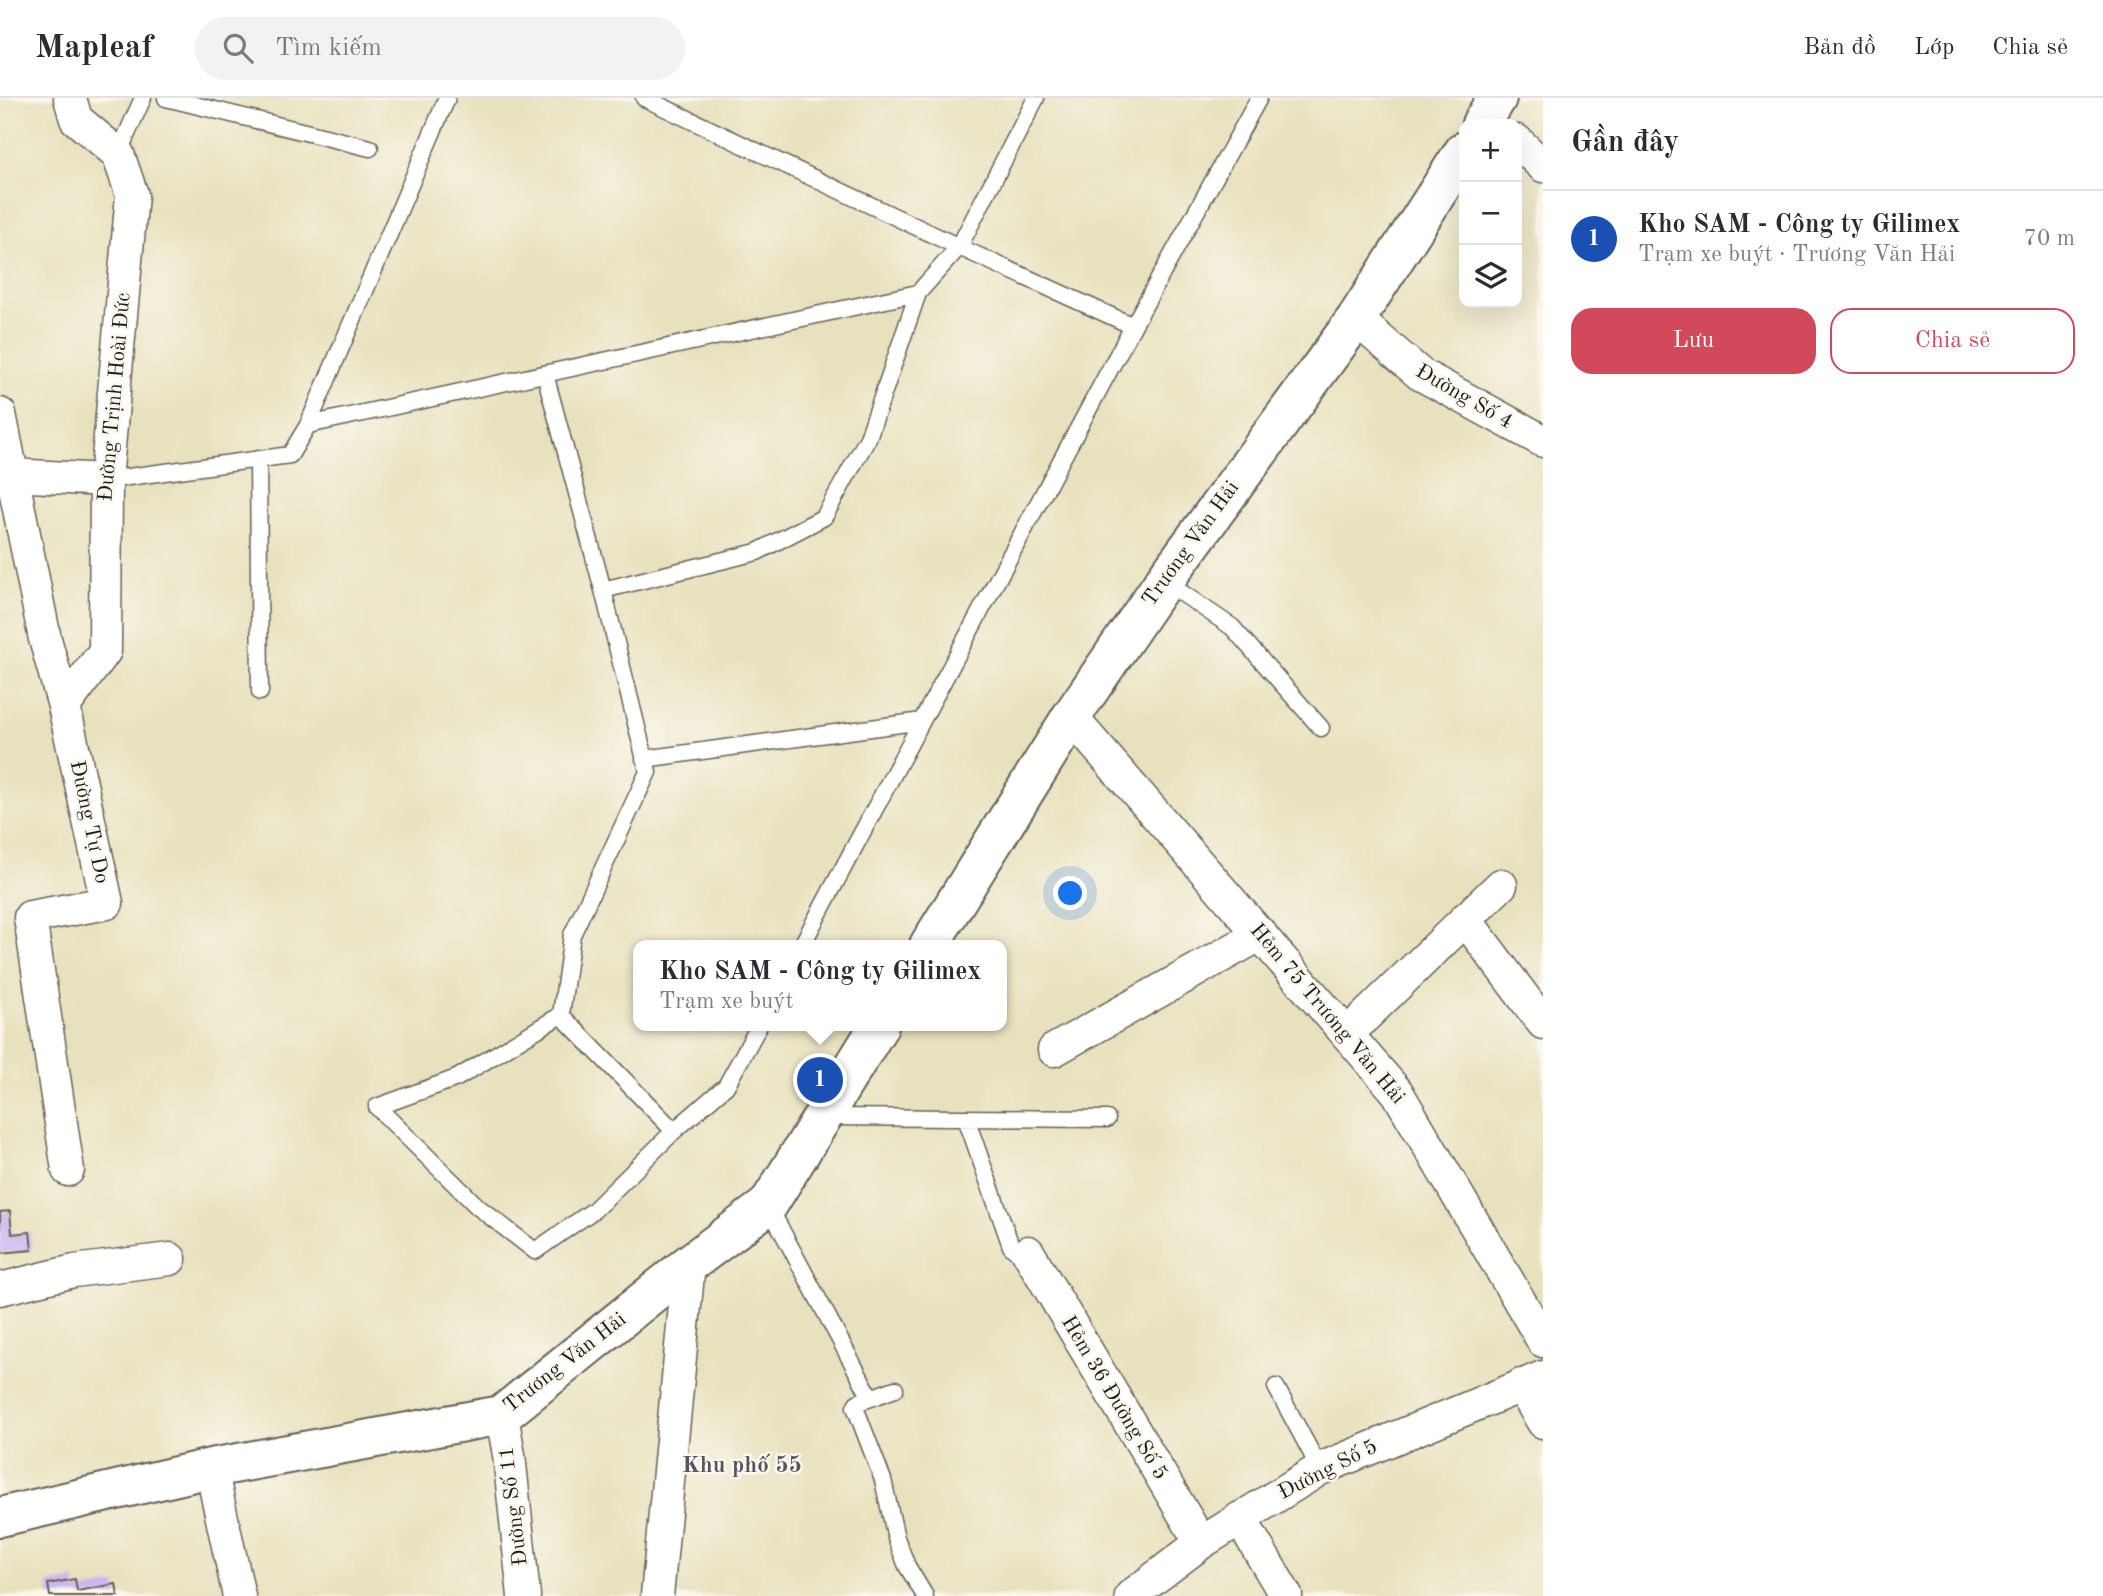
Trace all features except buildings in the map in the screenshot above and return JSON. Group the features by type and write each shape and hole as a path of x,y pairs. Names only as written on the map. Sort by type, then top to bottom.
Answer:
{"street":[{"path":"71,98 76,119 118,154"},
{"path":"1522,146 1543,166"},
{"name":"Đường Trịnh Hoài Đức","path":"64,706 105,651 106,480 132,195 118,154"},
{"name":"Trương Văn Hải","path":"932,940 1071,717 1164,581 1356,319 1459,159"},
{"name":"Đường Số 4","path":"1356,319 1420,374 1543,441"},
{"name":"Đường Tự Do","path":"0,414 6,476 64,706 107,903 30,917 68,1170"},
{"path":"6,476 106,480"},
{"name":"Hẻm 75 Trương Văn Hải","path":"1071,717 1397,1092 1543,1340"},
{"path":"1347,1034 1501,885"},
{"path":"1465,919 1543,1023"},
{"path":"1054,1050 1261,934"},
{"name":"Trương Văn Hải","path":"0,1517 211,1468 502,1415 768,1205 876,1031"},
{"name":"Hẻm 36 Đường Số 5","path":"1028,1252 1201,1543"},
{"path":"0,1289 74,1271 170,1259"},
{"path":"657,1596 690,1264"},
{"path":"1532,1381 1543,1422"},
{"name":"Đường Số 5","path":"1131,1596 1201,1543 1320,1469 1532,1381"},
{"name":"Đường Số 11","path":"502,1415 509,1455 524,1596"},
{"path":"211,1468 239,1596"},
{"path":"1240,1518 1286,1596"}],"lane":[{"path":"118,154 143,98"},
{"path":"166,98 370,148"},
{"path":"106,480 290,455 308,425 447,98"},
{"path":"645,98 1133,326"},
{"path":"603,590 757,552 824,517 868,438 918,293 959,247 1036,98"},
{"path":"805,940 1133,326 1259,98"},
{"path":"308,425 918,293"},
{"path":"545,374 648,772 572,935 561,1015"},
{"path":"258,459 260,692"},
{"path":"1164,581 1232,627 1321,728"},
{"path":"644,759 922,721"},
{"path":"561,1015 674,1130"},
{"path":"561,1015 457,1078 377,1107 478,1207 535,1251 594,1210 674,1130 726,1086 756,1031"},
{"path":"823,1117 1107,1119"},
{"path":"966,1118 1011,1246 1015,1250 1028,1252"},
{"path":"768,1205 871,1398"},
{"path":"1276,1387 1320,1469"},
{"path":"895,1389 857,1403 855,1407 884,1480 900,1548 907,1566 925,1596"}],"place":[{"name":"Kho SAM - Công ty Gilimex","path":"820,1080"}],"district":[{"name":"Khu phố 55","path":"742,1465"}]}
